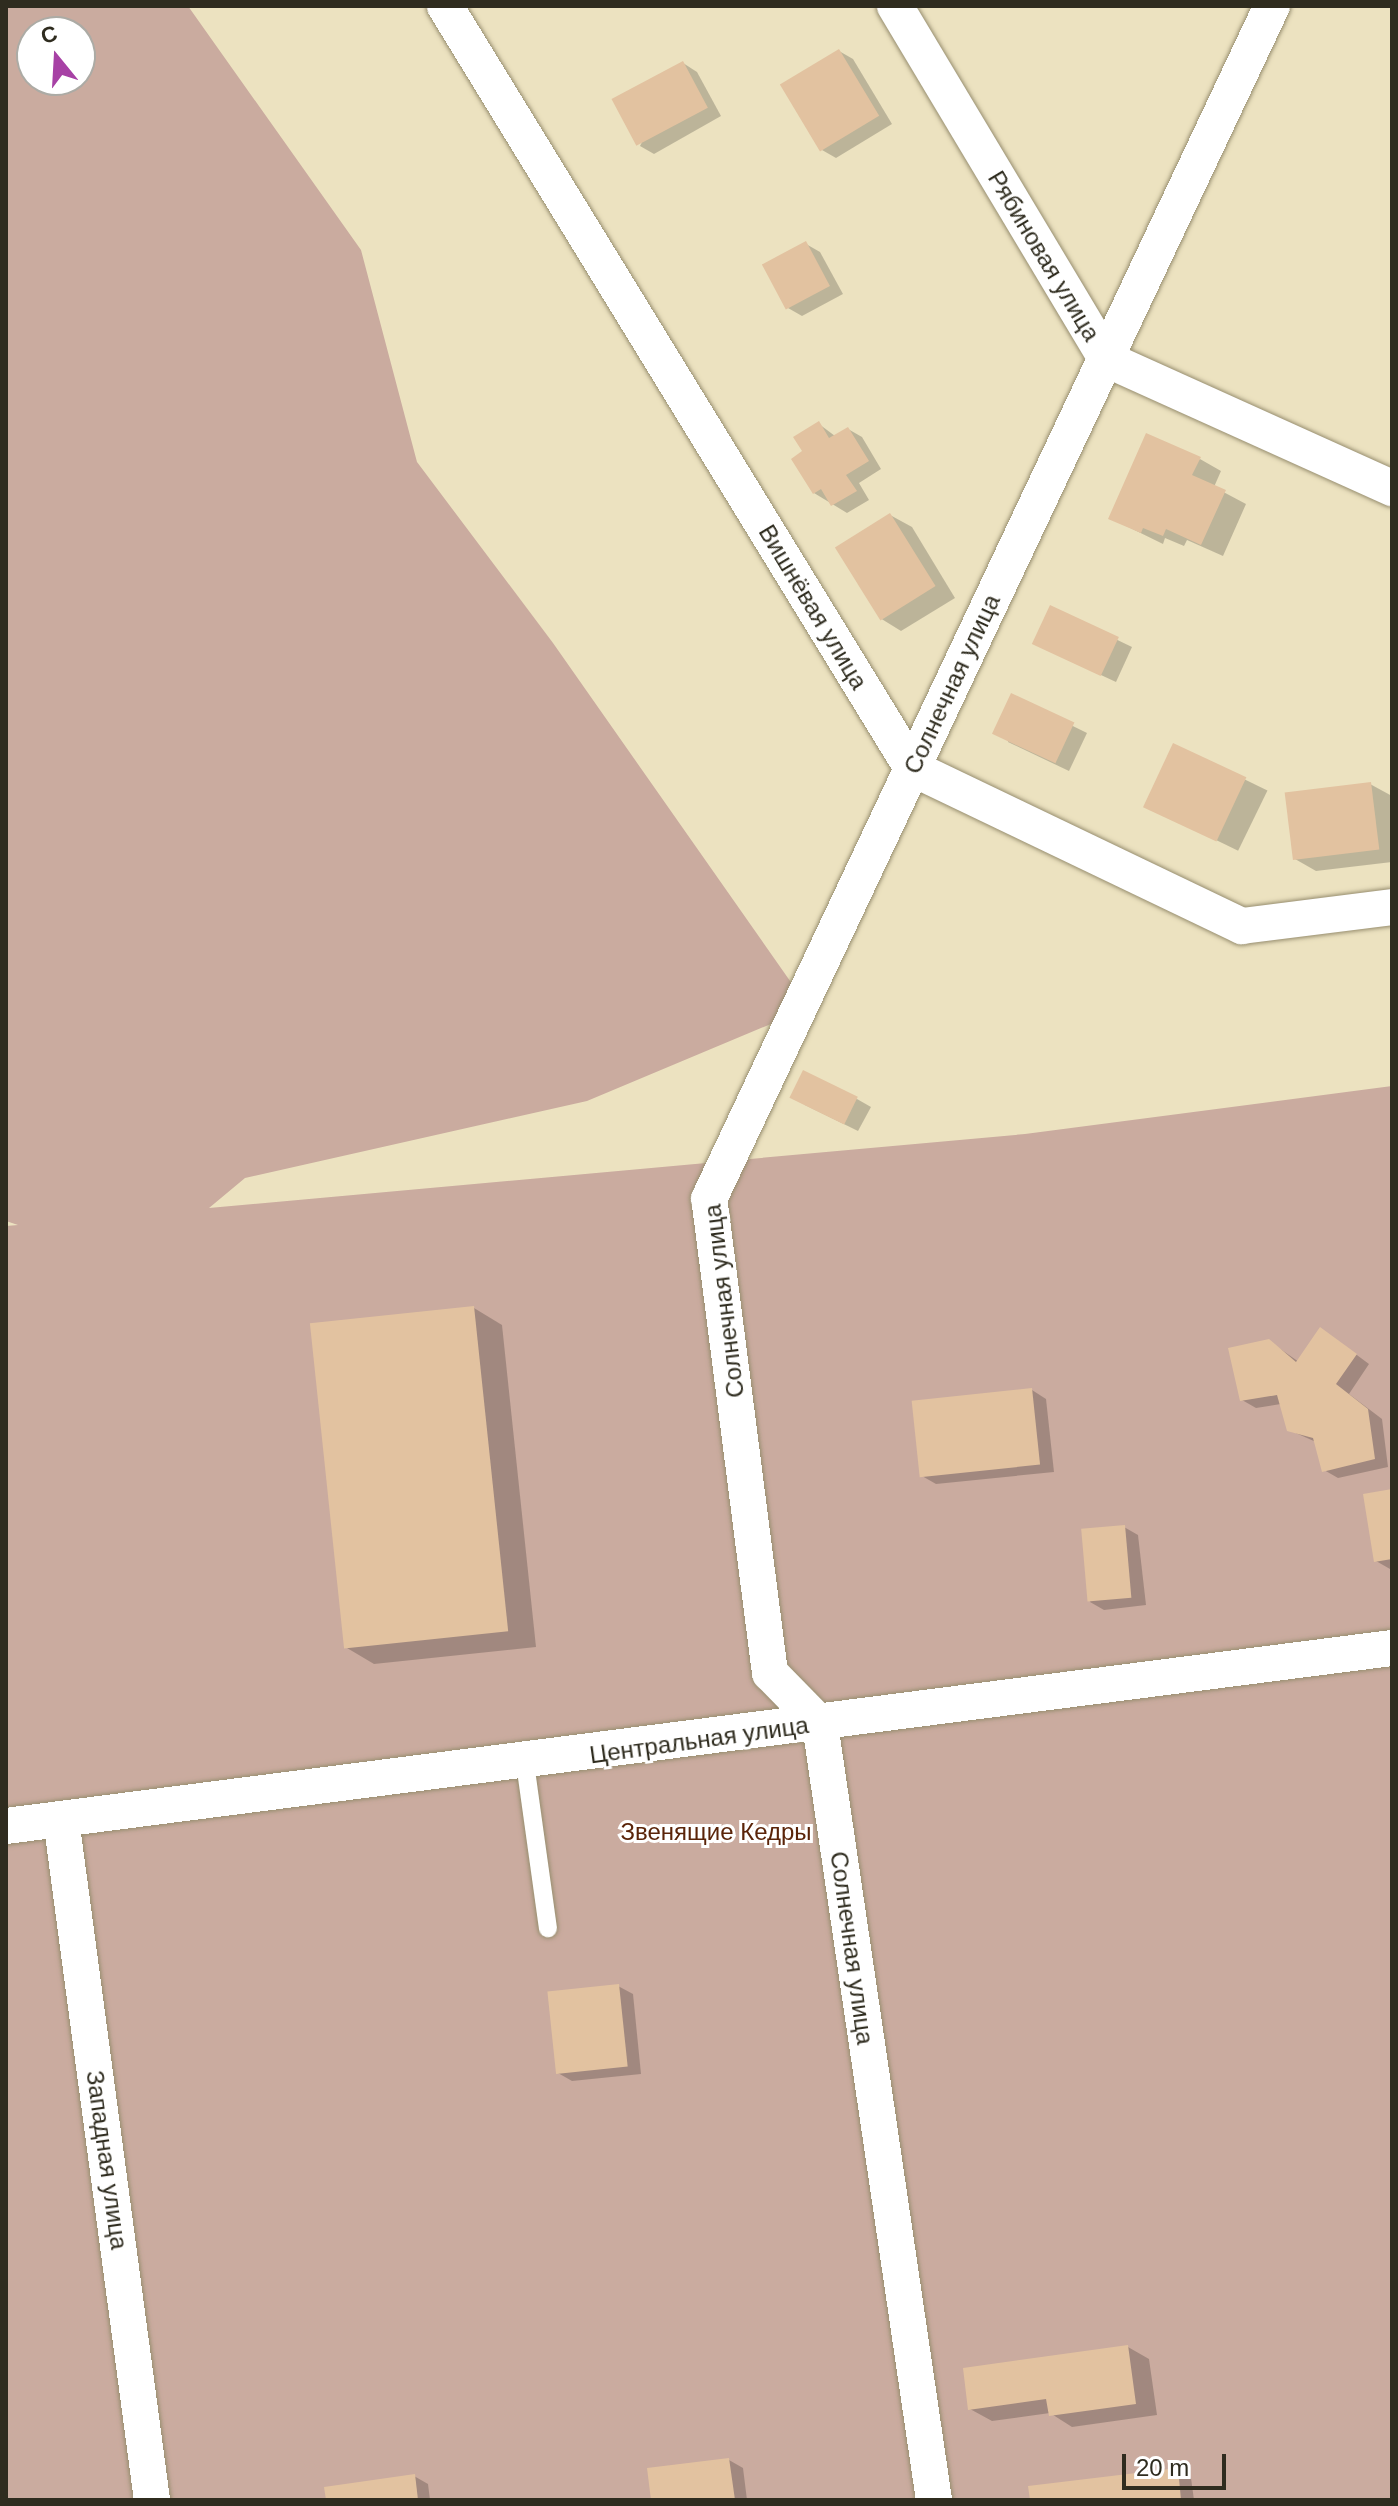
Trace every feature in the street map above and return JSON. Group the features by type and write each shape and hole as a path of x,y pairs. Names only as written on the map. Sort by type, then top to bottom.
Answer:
{"street":[{"name":"Вишнёвая улица","path":"445,6 912,768"},
{"name":"Рябиновая улица","path":"895,6 1106,359 1392,488"},
{"name":"Солнечная улица","path":"934,2500 820,1724 770,1673 709,1199 1272,6"},
{"path":"912,768 1242,926 1392,907"},
{"name":"Центральная улица","path":"6,1826 525,1763 820,1724 860,1715 1392,1648"},
{"name":"Западная улица","path":"61,1819 152,2500"}],"lane":[{"path":"525,1763 548,1928"}],"green space":[{"name":"Звенящие Кедры","path":"6,6 188,6 361,250 417,462 553,643 809,1008 587,1101 245,1178 209,1208 1025,1134 1392,1086 1392,2500 6,2500 6,1226 18,1225 6,1221"}],"building":[{"path":"839,49 879,116 820,151 780,85"},
{"path":"683,61 708,108 636,146 611,99"},
{"path":"806,241 830,286 786,310 762,264"},
{"path":"819,421 829,438 848,427 869,461 846,475 857,491 831,506 821,489 813,494 791,459 802,451 793,437"},
{"path":"1146,433 1201,457 1192,475 1226,490 1201,545 1166,529 1163,536 1143,528 1141,533 1108,519"},
{"path":"890,513 936,586 880,620 835,547"},
{"path":"1050,605 1119,637 1101,676 1032,644"},
{"path":"1011,693 1074,723 1055,763 992,734"},
{"path":"1173,743 1246,777 1216,842 1143,807"},
{"path":"1371,782 1379,849 1293,860 1285,793"},
{"path":"803,1070 858,1097 844,1125 789,1098"},
{"path":"474,1306 508,1631 344,1648 310,1323"},
{"path":"1320,1327 1357,1354 1336,1384 1368,1409 1375,1459 1322,1472 1313,1438 1287,1431 1277,1395 1240,1401 1228,1348 1269,1339 1296,1362"},
{"path":"1032,1388 1040,1465 920,1477 912,1401"},
{"path":"1392,1489 1392,1559 1374,1562 1363,1494"},
{"path":"1125,1525 1131,1598 1088,1602 1081,1529"},
{"path":"619,1984 628,2067 556,2074 547,1992"},
{"path":"1128,2345 1136,2404 1049,2416 1046,2399 968,2410 963,2368"},
{"path":"729,2458 735,2500 651,2500 647,2468"},
{"path":"1178,2468 1181,2500 1030,2500 1028,2486"},
{"path":"415,2474 418,2500 326,2500 324,2487"}]}
